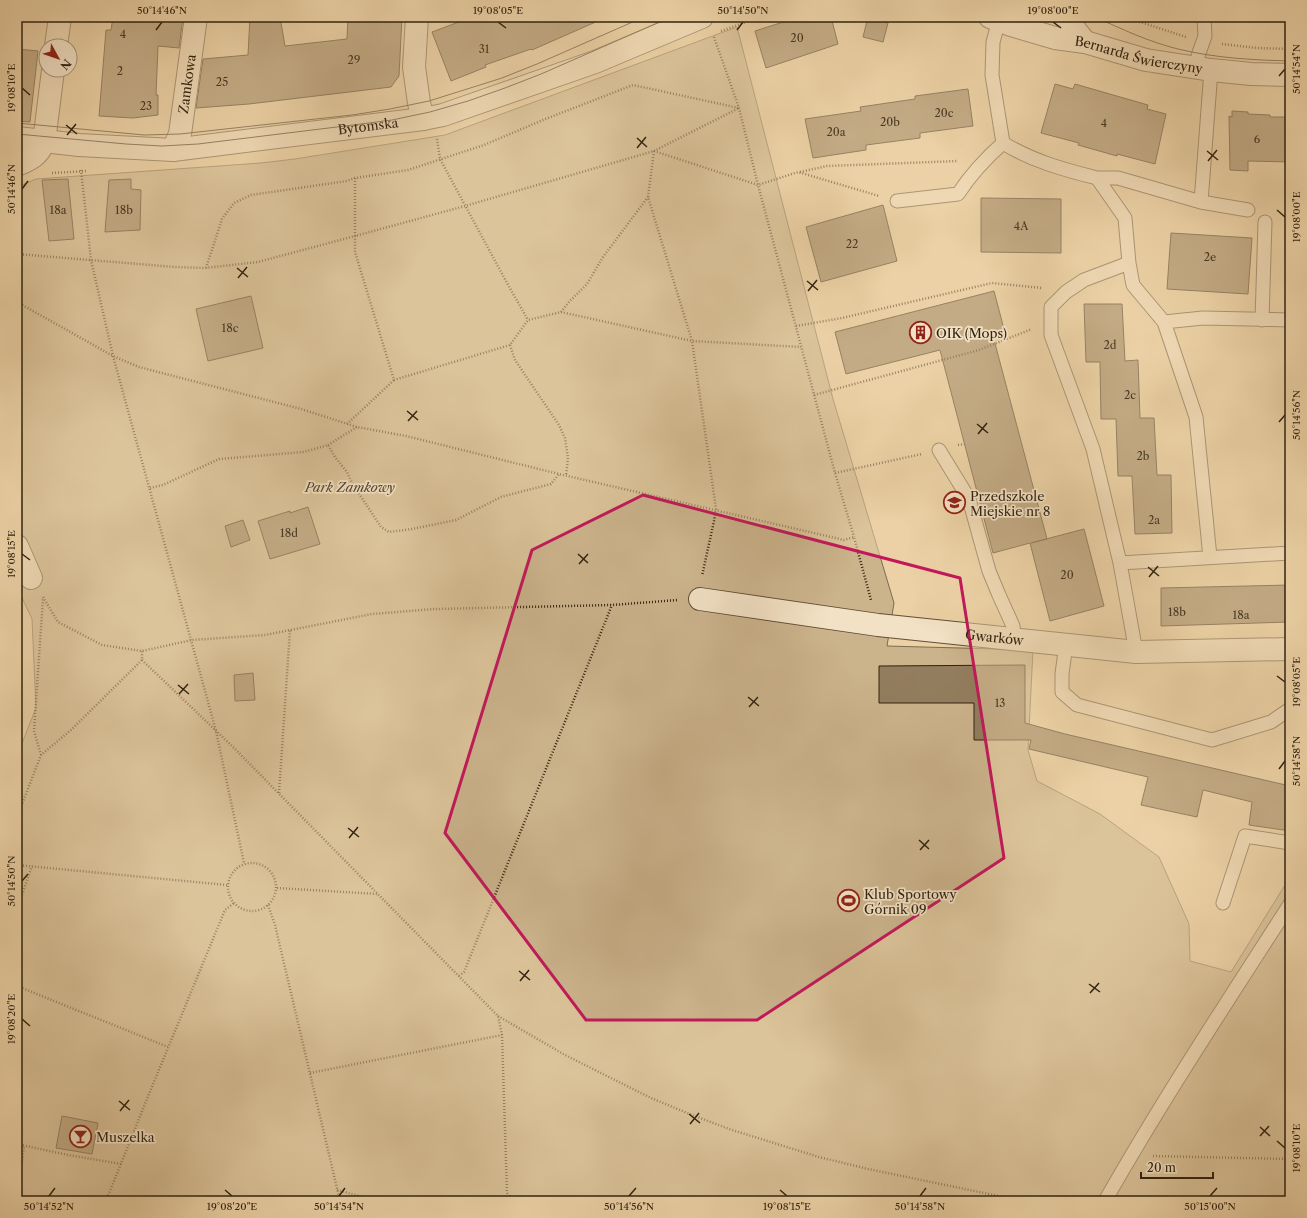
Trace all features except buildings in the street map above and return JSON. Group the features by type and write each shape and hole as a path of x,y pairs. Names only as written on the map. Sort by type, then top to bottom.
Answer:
{"street":[{"path":"57,38 60,17"},
{"name":"Zamkowa","path":"173,150 180,134 196,17"},
{"path":"417,17 414,67 419,103 423,119"},
{"path":"1065,17 1085,42"},
{"name":"Bernarda Świerczyny","path":"1006,20 1055,38 1085,42 1146,60 1203,69 1251,74 1290,74"},
{"name":"Bytomska","path":"17,138 79,146 173,150 423,119 443,115 595,62 708,25"},
{"path":"17,165 35,156 41,151 44,142 52,78"},
{"path":"17,546 31,578"},
{"name":"Gwarków","path":"700,599 878,625 1136,652 1290,649"}],"lane":[{"path":"1201,202 1203,69 1199,53 1205,36 1204,17"},
{"path":"1006,20 993,42 992,75 1003,143 1018,152 1063,169 1097,178 1118,178 1201,202 1248,210"},
{"path":"897,201 958,194 969,177 1003,143"},
{"path":"1097,178 1125,218 1129,263 1133,285 1164,322 1196,416 1210,557"},
{"path":"1262,320 1265,222"},
{"path":"1129,263 1084,280 1066,292 1051,307 1051,335 1093,449 1120,563 1136,652"},
{"path":"1164,322 1203,318 1290,320"},
{"path":"939,450 969,499 989,571 1013,626 1014,639"},
{"path":"1120,563 1290,553"},
{"path":"1066,644 1062,674 1062,692 1077,705 1212,740 1271,722 1290,709"},
{"path":"1223,903 1245,836 1290,844"},
{"path":"1105,1201 1130,1156 1187,1064 1290,904"}],"path":[{"path":"720,32 760,17"},
{"path":"708,25 739,108 814,396 878,625"},
{"path":"206,268 222,220 234,203 251,195 347,181 355,178 408,170 484,145 633,85 739,108"},
{"path":"17,254 175,267 206,268 258,262 465,206 654,151 739,108"},
{"path":"437,138 440,159 528,320"},
{"path":"79,146 91,260 113,356 216,730 244,863"},
{"path":"654,151 758,185 798,172 827,166 958,161 964,159"},
{"path":"41,755 34,731 43,597 58,622 102,645 142,651 192,640 265,635 372,614 435,609 612,605 700,599 702,575 716,510 692,340 648,196 654,151"},
{"path":"798,172 897,201"},
{"path":"355,178 355,252 394,380"},
{"path":"561,312 587,284 603,257 648,196"},
{"path":"796,326 842,318 992,283 1049,289 1060,298"},
{"path":"17,302 113,356 139,367 301,409 357,427 406,436 566,476 844,540 854,537"},
{"path":"347,424 394,380 510,345 528,320 561,312 692,340 801,347"},
{"path":"814,396 979,350 1051,321"},
{"path":"510,345 515,360 559,425 565,438 568,458 566,476"},
{"path":"150,488 163,485 219,459 304,452 328,445 357,427"},
{"path":"835,473 965,444"},
{"path":"328,445 347,472 352,483 381,527 389,532 456,520 501,497 551,484 559,474"},
{"path":"459,976 464,972 612,605"},
{"path":"279,794 290,630"},
{"path":"17,817 41,755 72,729 142,660 142,651"},
{"path":"142,660 216,730 498,1016 565,1055 644,1095 732,1130 819,1157 868,1169 1023,1201"},
{"path":"254,862 263,865 271,870 276,879 277,888 274,898 268,905 260,910 250,912 241,909 234,903 229,895 227,885 230,876 236,868 244,863 254,862"},
{"path":"17,865 227,885"},
{"path":"17,909 32,866"},
{"path":"277,888 379,894"},
{"path":"106,1201 225,910 234,903"},
{"path":"268,905 275,925 340,1201"},
{"path":"17,986 168,1047"},
{"path":"498,1016 502,1035 507,1193 512,1201"},
{"path":"310,1073 502,1035"},
{"path":"17,1144 121,1164"},
{"path":"17,1199 24,1146"},
{"path":"1130,1156 1290,1159"},
{"path":"337,1190 378,1201"}],"highlighted area":[{"path":"643,495 960,578 1004,858 757,1020 586,1020 445,833 532,550"}],"green space":[{"name":"Park Zamkowy","path":"737,27 833,399 894,603 887,646 1033,650 1028,750 1037,781 1100,814 1159,857 1189,924 1190,961 1231,972 1290,877 1290,1201 17,1201 17,756 36,708 32,619 17,587 17,187 36,179 261,163 295,159 445,135"}],"tram line":[{"path":"17,123 144,135 180,134 352,115 390,109 429,101 502,78 644,17"},
{"path":"17,134 162,146 198,144 392,120 430,112 505,88 541,74 671,17"},
{"path":"1095,17 1125,31 1178,49 1206,55 1290,61"}],"place":[{"name":"OIK (Mops)","path":"920,333"},
{"name":"Przedszkole Miejskie nr 8","path":"955,503"},
{"name":"Klub Sportowy Górnik 09","path":"848,901"},
{"name":"Muszelka","path":"80,1137"}]}
